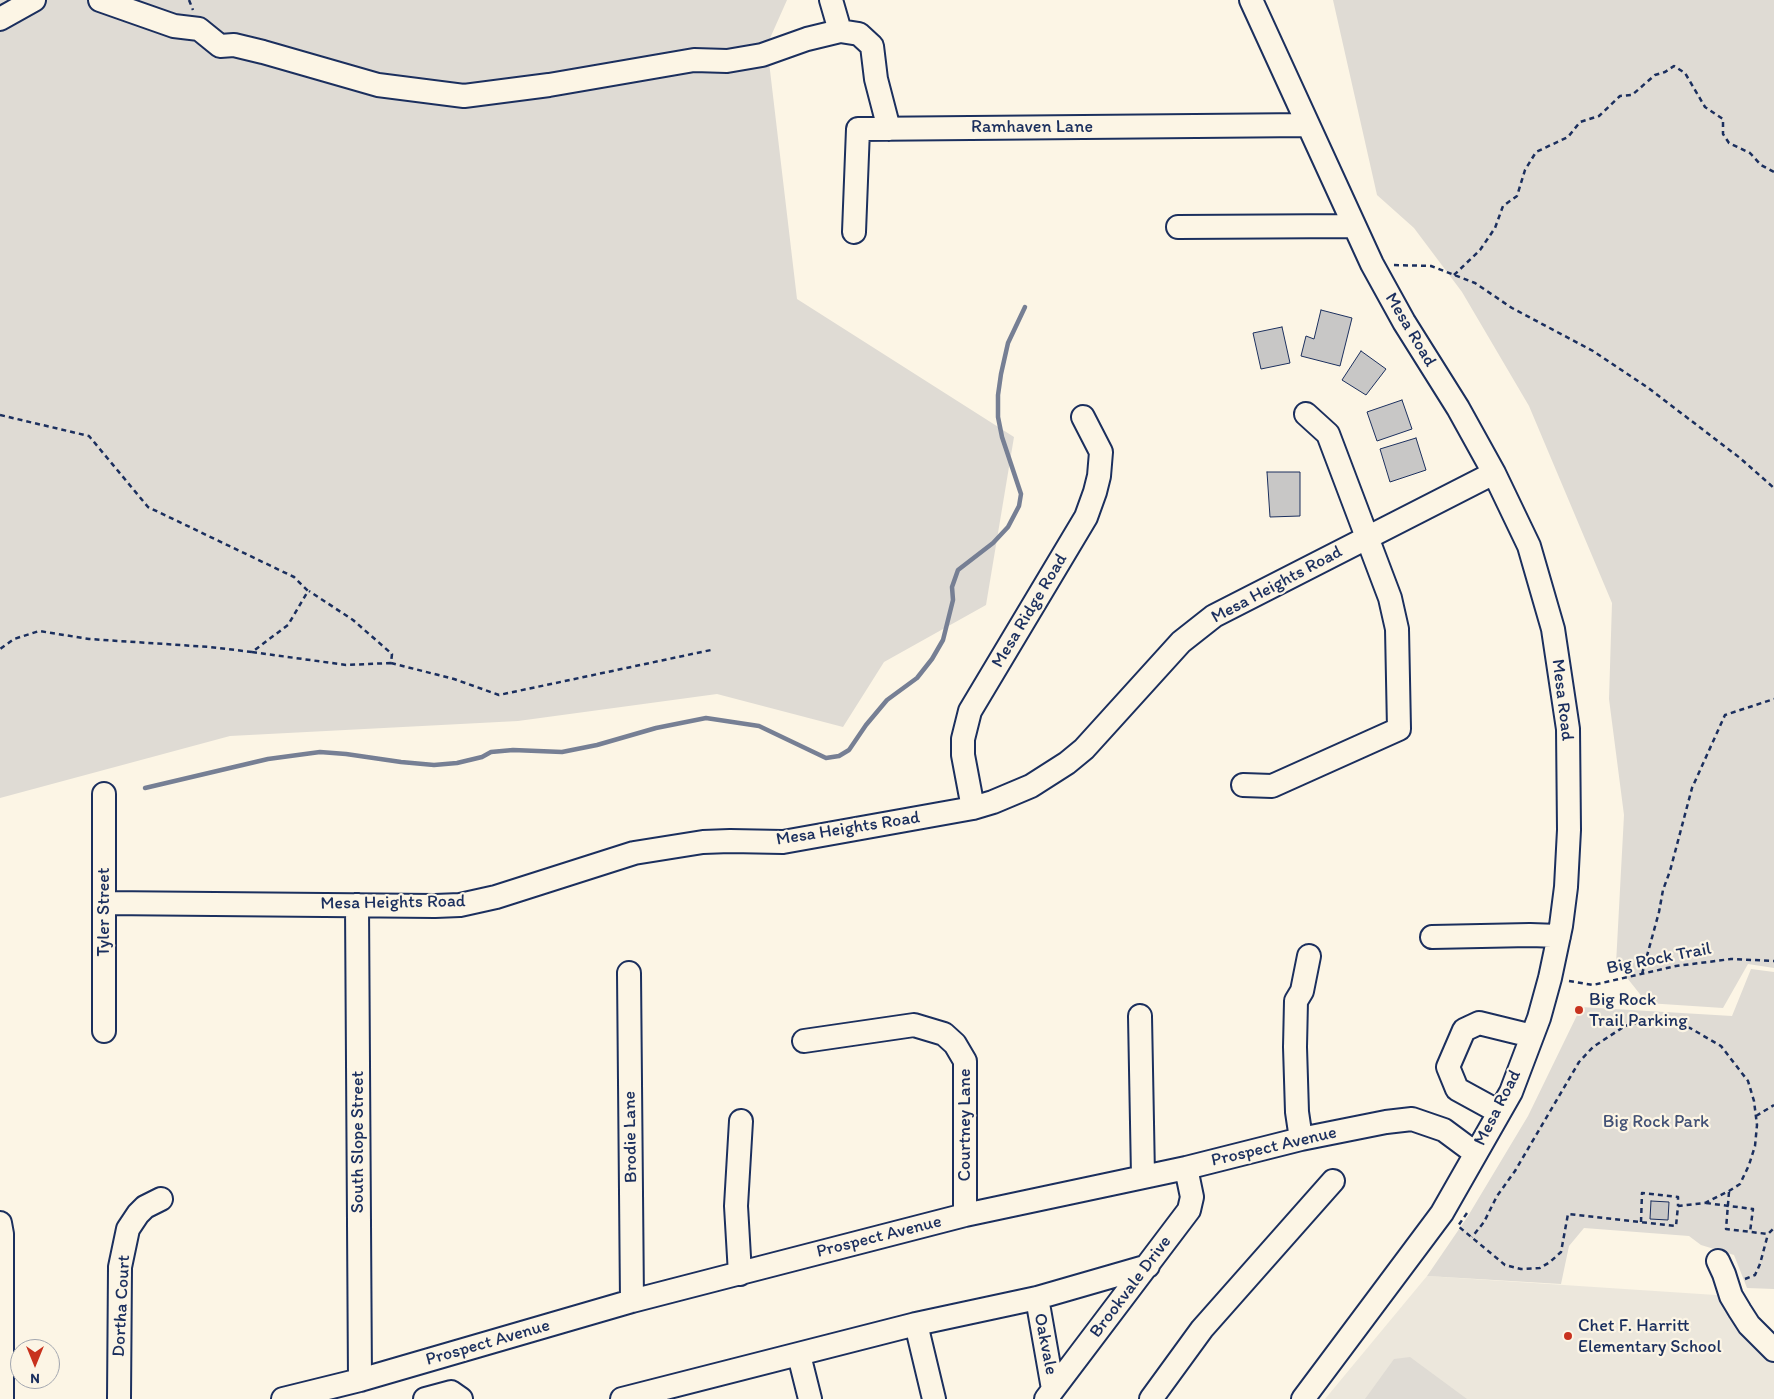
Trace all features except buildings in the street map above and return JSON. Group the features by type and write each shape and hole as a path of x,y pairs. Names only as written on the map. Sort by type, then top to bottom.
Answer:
{"street":[{"path":"0,19 34,0"},
{"path":"100,0 174,26 199,29 220,46 234,45 263,52 378,85 464,96 549,85 694,60 727,61 762,55 807,39 840,31 859,34 872,46 876,79 889,129"},
{"path":"831,0 840,31"},
{"name":"Mesa Road","path":"1251,0 1372,264 1404,322 1458,408 1494,473 1529,546 1553,629 1568,729 1569,830 1566,887 1559,936 1550,978 1532,1036 1511,1092 1442,1213 1303,1399"},
{"name":"Ramhaven Lane","path":"854,232 858,129 1308,125"},
{"path":"1178,227 1354,226"},
{"path":"1243,785 1272,786 1399,730 1397,629 1390,598 1328,434 1306,414"},
{"name":"Mesa Ridge Road","path":"973,808 962,755 964,732 970,711 1086,517 1095,492 1099,476 1101,452 1083,417"},
{"name":"Mesa Heights Road","path":"104,903 435,906 478,902 634,853 703,842 783,842 973,808 1012,795 1067,763 1084,749 1181,642 1214,616 1494,473"},
{"name":"Tyler Street","path":"104,794 104,1031"},
{"name":"South Slope Street","path":"357,905 360,1380"},
{"path":"1432,937 1559,936"},
{"path":"1300,1139 1297,1112 1295,1047 1296,1001 1302,991 1309,956"},
{"name":"Brodie Lane","path":"629,973 632,1301"},
{"path":"1140,1016 1143,1176"},
{"path":"1499,1112 1457,1089 1448,1067 1464,1030 1480,1024 1532,1036"},
{"name":"Courtney Lane","path":"804,1041 914,1025 944,1034 955,1044 965,1061 965,1215"},
{"name":"Prospect Avenue","path":"282,1399 360,1380 632,1301 965,1215 1186,1168 1300,1139 1386,1122 1412,1119 1444,1130 1475,1153"},
{"path":"740,1274 736,1206 741,1121"},
{"name":"Brookvale Drive","path":"1050,1394 1189,1210 1192,1196 1186,1168"},
{"path":"1151,1399 1202,1329 1333,1181"},
{"name":"Dortha Court","path":"119,1399 120,1267 128,1229 145,1206 161,1199"},
{"path":"0,1223 2,1234 2,1399"},
{"path":"1718,1261 1731,1296 1749,1325 1774,1350"},
{"path":"622,1399 674,1393 799,1355 916,1324 1036,1298 1148,1266"},
{"name":"Oakvale","path":"1036,1298 1050,1394"},
{"path":"916,1324 934,1399"},
{"path":"799,1355 810,1399"},
{"path":"425,1399 451,1392 461,1399"}],"path":[{"path":"1454,275 1480,250 1496,228 1503,206 1517,196 1525,170 1536,152 1568,136 1580,122 1599,116 1620,96 1632,95 1654,76 1674,66 1685,73 1705,107 1723,119 1723,134 1729,143 1750,153 1761,165 1774,172"},
{"path":"1372,264 1431,266 1474,283 1512,308 1593,350 1647,387 1740,458 1774,488"},
{"path":"0,415 88,436 148,507 294,577 308,591 353,620 379,642 392,654 391,663"},
{"path":"252,652 288,625 308,591"},
{"path":"0,649 14,639 39,631 89,640 210,647 346,665 391,663 454,679 499,695 711,650"},
{"path":"1642,974 1659,912 1662,890 1670,871 1692,788 1725,715 1774,699"},
{"name":"Big Rock Trail","path":"1550,978 1593,985 1676,966 1731,959 1774,961"},
{"path":"1472,1238 1484,1222 1496,1196 1515,1171 1579,1062 1593,1048 1625,1026 1643,1021 1664,1022 1690,1028 1721,1046 1748,1081 1754,1102 1757,1125 1755,1146 1749,1165 1740,1184 1705,1203"},
{"path":"1756,1116 1774,1105"},
{"path":"1729,1191 1726,1229 1768,1234"},
{"path":"1466,1213 1458,1226 1505,1264 1520,1269 1540,1268 1561,1252 1568,1214 1676,1226 1678,1197 1642,1194 1641,1222"},
{"path":"1678,1206 1705,1203 1753,1209 1750,1232"},
{"path":"1726,1284 1755,1275 1768,1234 1774,1228"}],"shaded area":[{"name":"Chet F. Harritt Elementary School","path":"1427,1276 1731,1296 1774,1349 1774,1399 1325,1399"}],"green space":[{"path":"0,0 787,0 767,45 797,299 1014,437 986,605 884,662 843,727 717,694 518,721 230,736 0,798"},
{"path":"1333,0 1774,0 1774,968 1748,964 1723,1008 1647,1003 1616,964 1624,815 1609,699 1612,603 1529,406 1462,292 1414,228 1377,195"},
{"name":"Big Rock Park","path":"1751,969 1774,972 1774,1289 1747,1288 1734,1255 1701,1245 1689,1236 1584,1228 1569,1246 1561,1284 1427,1276 1468,1216 1528,1116 1581,1007 1732,1016"},
{"path":"1410,1357 1467,1399 1365,1399 1394,1359"}],"waterway":[{"path":"145,788 268,759 320,752 434,765 457,763 482,757 491,752 513,750 562,752 597,745 656,728 706,718 759,726 826,758 839,756 849,750 866,725 887,700 917,678 932,659 943,640 953,600 952,587 958,570 993,543 1008,527 1019,506 1021,494 1002,437 998,417 998,395 1008,343 1025,307"}],"place":[{"name":"Big Rock Trail Parking","path":"1579,1010"},
{"name":"Chet F. Harritt Elementary School","path":"1568,1336"}]}
